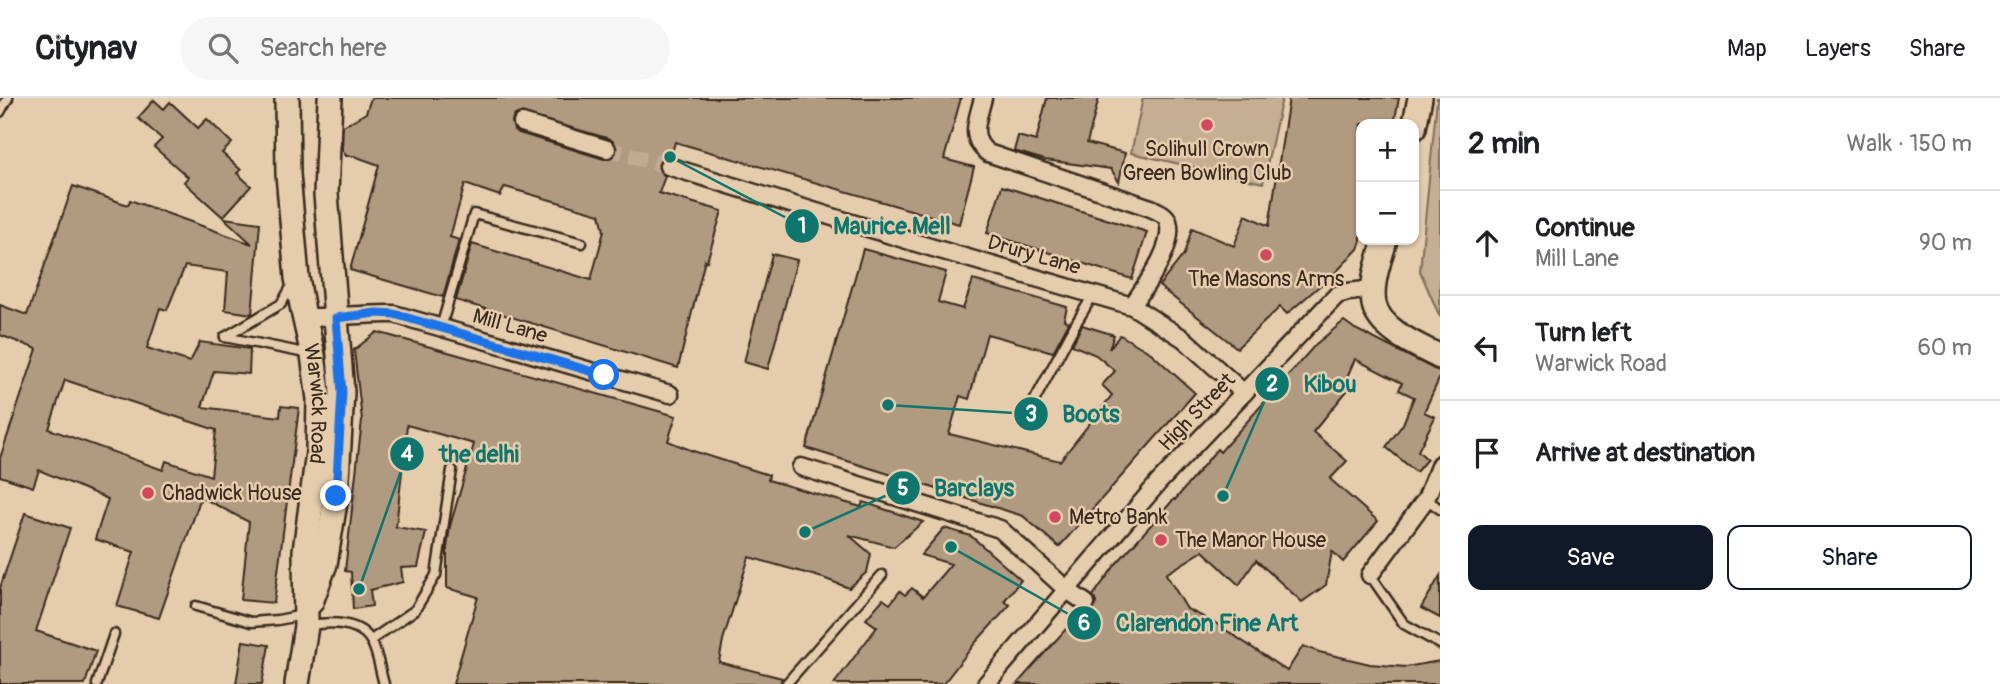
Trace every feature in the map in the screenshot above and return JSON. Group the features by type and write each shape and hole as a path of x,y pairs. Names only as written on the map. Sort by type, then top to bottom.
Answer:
{"main road":[{"name":"Warwick Road","path":"287,98 288,174 297,278 313,355 318,399 318,452 305,551 306,621 297,684"},
{"name":"Warwick Road","path":"306,621 325,564 336,496 342,392 326,194 330,98"},
{"path":"1416,119 1420,98"},
{"path":"1384,245 1374,289 1374,304 1378,315 1400,336 1440,357"}],"street":[{"path":"983,98 975,130 980,147 988,153 1151,208 1164,215 1168,222 1169,236 1160,262 1132,306"},
{"path":"522,123 607,149"},
{"name":"Drury Lane","path":"668,166 1132,306 1184,339 1244,393"},
{"name":"High Street","path":"986,684 1159,482 1336,295 1374,289"},
{"name":"Mill Lane","path":"336,318 377,313 394,314 670,394"},
{"name":"Warwick Road","path":"304,317 336,318"},
{"path":"1370,575 1426,499 1440,464"},
{"path":"800,467 1000,529 1067,590 1086,603"}],"lane":[{"path":"0,110 8,98"},
{"path":"441,327 474,214 582,243"},
{"path":"297,278 281,304 225,337 313,355"},
{"path":"1024,420 1093,295"},
{"path":"371,640 415,610 436,575 452,470"},
{"path":"1426,499 1440,509"},
{"path":"786,684 881,575"},
{"path":"1370,575 1404,624 1440,644"},
{"path":"196,606 251,622 329,622 358,628 371,640 384,684"},
{"path":"97,684 114,634"}],"shaded area":[{"name":"Solihull Crown Green Bowling Club","path":"1143,98 1282,98 1263,183 1131,153"},
{"path":"1437,98 1440,98 1440,317 1420,271"}],"building":[{"path":"371,98 961,98 944,159 974,167 959,224 675,142 671,156 665,156 658,162 658,169 665,176 659,193 722,211 707,261 705,260 678,368 456,300 472,244 591,280 604,231 600,214 505,187 500,196 465,184 450,237 459,240 443,297 350,270 379,165 354,156 346,156 342,149 343,126 366,113","holes":["520,113 610,139 617,146 617,153 610,159 604,159 519,133 514,130 512,121 515,115"]},
{"path":"1047,98 1099,98 1087,143 1125,153 1119,182 1111,169 1045,160 1014,151 1018,136 1036,141"},
{"path":"1289,98 1399,98 1395,119 1356,119 1358,249 1287,314 1280,307 1237,348 1159,286 1184,254 1192,228 1234,246 1246,215 1269,226"},
{"path":"154,100 164,109 170,102 198,128 207,119 232,143 222,153 241,170 237,173 251,186 223,217 184,182 188,177 154,147 162,139 138,118"},
{"path":"73,186 128,205 130,200 252,244 224,218 260,223 252,314 225,310 228,272 185,266 167,310 160,308 147,348 190,362 200,342 250,349 249,374 214,371 202,407 280,417 281,406 299,408 274,603 241,600 249,522 201,497 159,618 117,606 134,552 95,539 108,499 39,470 33,487 0,476 0,458 37,349 0,335 0,305 27,315","holes":["65,380 216,430 211,476 166,461 163,470 49,429"]},
{"path":"1002,186 1147,232 1132,279 987,233"},
{"path":"863,249 946,272 938,302 963,309 973,280 1067,307 1064,320 1069,322 1053,352 987,334 969,399 960,396 949,434 1060,461 1112,395 1102,385 1115,371 1096,355 1072,345 1082,325 1114,335 1109,349 1120,335 1151,353 1195,393 1059,547 1023,516 806,448"},
{"path":"772,254 797,260 768,369 744,362"},
{"path":"1344,321 1440,371 1440,377 1424,412 1435,417 1418,451 1427,459 1416,472 1386,447 1403,424 1414,397 1399,390 1402,383 1355,359 1342,388 1347,391 1313,432 1347,461 1330,479 1378,521 1343,562 1332,551 1326,585 1302,602 1256,560 1239,585 1203,551 1166,574 1187,609 1214,622 1287,671 1303,646 1370,664 1406,667 1440,661 1440,684 1017,684 1081,612 1090,613 1094,609 1096,603 1093,596 1116,564 1217,449 1220,452 1316,344"},
{"path":"377,332 676,416 668,441 769,475 768,480 861,507 863,502 923,522 894,547 849,535 871,554 867,572 849,588 749,557 723,640 719,662 782,678 780,684 453,684 478,597 447,588 447,548 450,526 474,444 407,425 396,527 426,532 418,567 401,568 403,582 370,590 372,606 353,609 351,572 345,571 362,420 354,350"},
{"path":"25,513 70,528 36,631 96,651 85,684 0,684 0,588"},
{"path":"944,528 971,536 1021,580 1004,601 1010,605 943,684 834,684 877,627 866,619 883,599 890,604 900,591 905,595 912,588 923,597 951,564 921,555"},
{"path":"1440,576 1440,618 1421,608"},
{"path":"243,641 269,645 262,684 236,684"}],"tunnel":[{"path":"607,149 668,166"}],"place":[{"name":"Solihull Crown Green Bowling Club","path":"1207,125"},
{"name":"Maurice Mell","path":"670,157"},
{"name":"The Masons Arms","path":"1266,255"},
{"name":"Boots","path":"888,405"},
{"name":"Chadwick House","path":"148,493"},
{"name":"Kibou","path":"1223,496"},
{"name":"Metro Bank","path":"1055,517"},
{"name":"Barclays","path":"805,532"},
{"name":"The Manor House","path":"1161,540"},
{"name":"Clarendon Fine Art","path":"951,547"},
{"name":"the delhi","path":"359,589"}],"route":[{"path":"336,496 342,392 336,318 377,313 394,314 604,375"}]}
